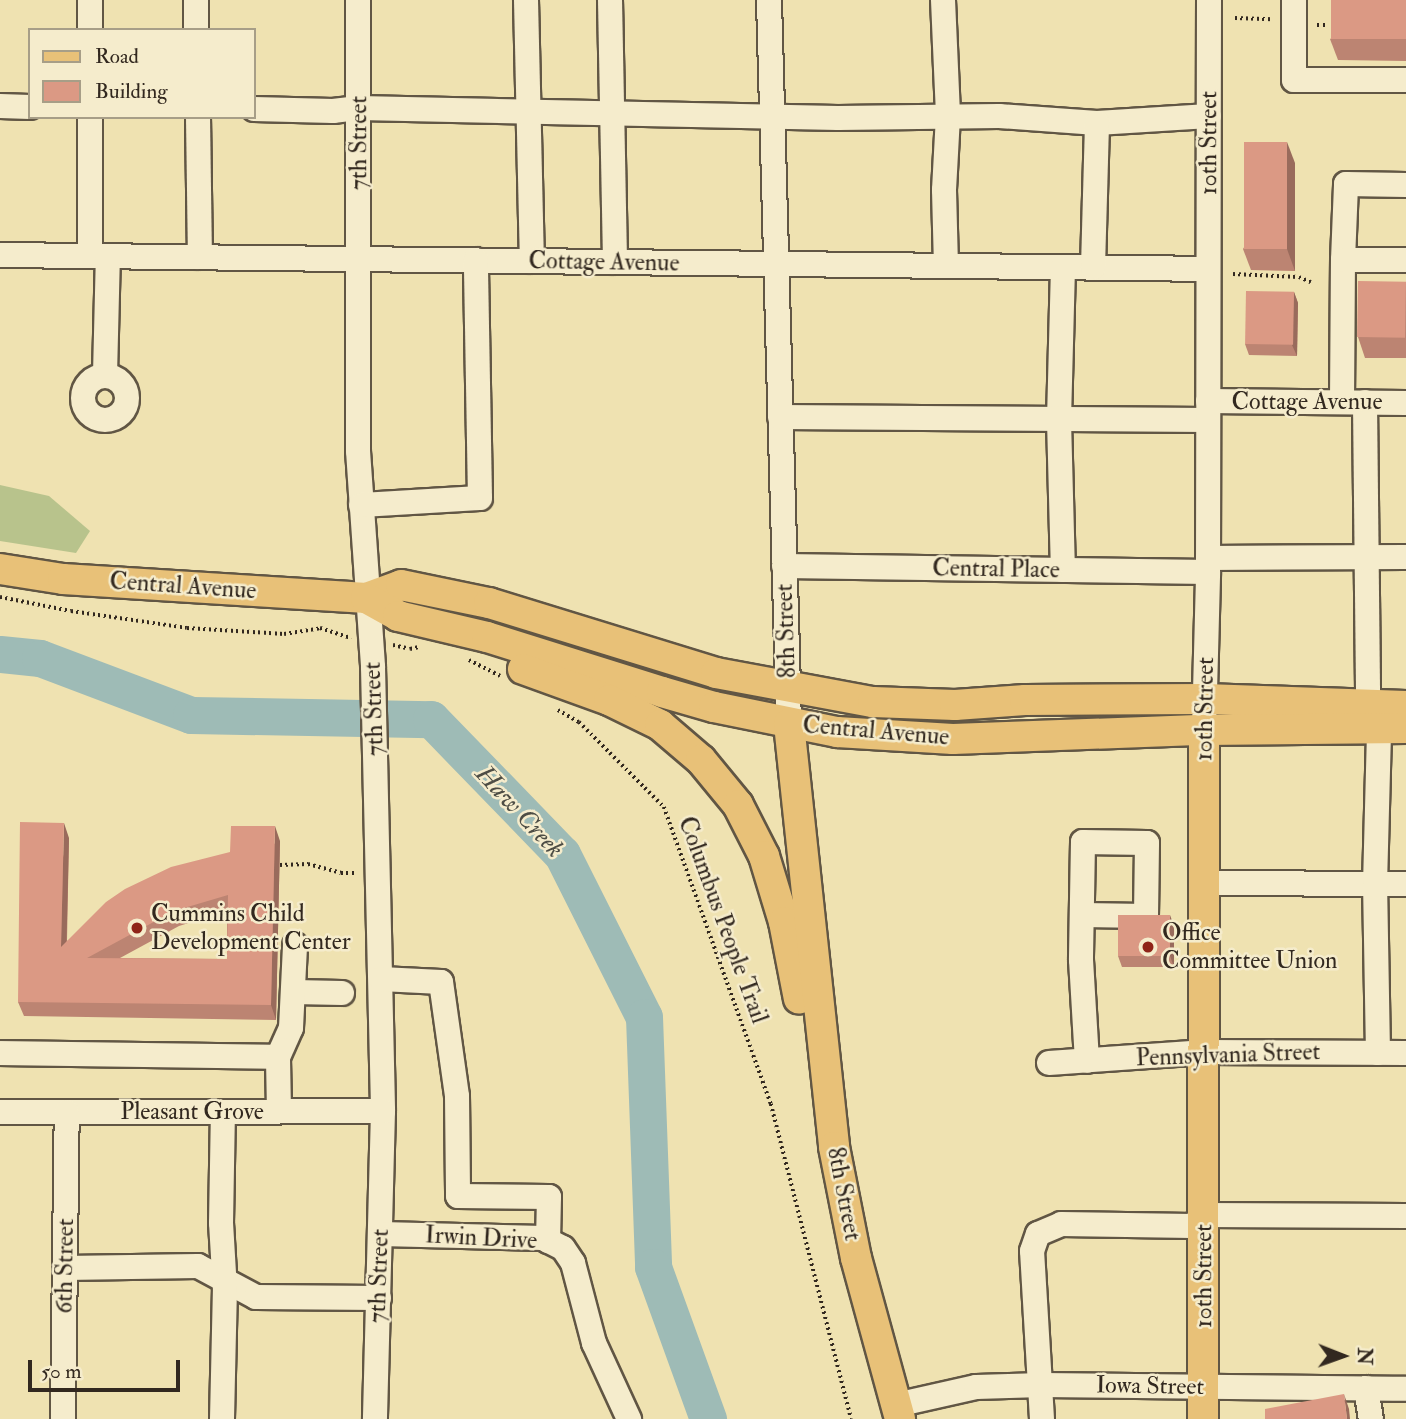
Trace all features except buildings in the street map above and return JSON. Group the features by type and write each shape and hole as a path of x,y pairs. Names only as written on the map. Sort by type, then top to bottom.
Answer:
{"main road":[{"name":"Central Avenue","path":"0,569 64,579 366,598 401,586 489,603 716,673 839,698 913,704 1205,699 1384,720"},
{"name":"Central Avenue","path":"366,598 398,616 487,637 675,696 789,724 871,736 939,739 1204,730 1384,720 1406,706"},
{"path":"487,637 517,667 609,700 660,725 701,760 738,806 764,856 784,922 802,1017 826,1076"},
{"name":"8th Street","path":"789,724 834,1147 856,1258 898,1412"},
{"name":"10th Street","path":"1203,1419 1206,1052 1204,730"}],"street":[{"path":"90,0 90,28"},
{"path":"196,0 196,28"},
{"name":"7th Street","path":"358,0 358,451 366,598 373,667 383,1111 375,1419"},
{"path":"526,0 532,261"},
{"path":"610,0 615,262"},
{"name":"8th Street","path":"769,0 789,724"},
{"path":"943,0 948,116 944,190 946,266"},
{"name":"10th Street","path":"1204,730 1208,565 1209,0"},
{"path":"1294,0 1293,80 1406,80"},
{"path":"0,106 28,107"},
{"path":"256,109 332,111 359,108 528,114 948,116 1097,123 1209,116"},
{"path":"90,119 105,375"},
{"path":"198,119 200,257"},
{"path":"1093,267 1097,123"},
{"path":"1378,1053 1375,885 1384,720 1353,402 1343,260 1346,184 1406,185"},
{"name":"Cottage Avenue","path":"0,255 1208,269"},
{"path":"361,505 480,498 476,260"},
{"path":"1343,260 1406,260"},
{"path":"1063,267 1059,420 1063,570"},
{"name":"Cottage Avenue","path":"780,417 1059,420 1353,402 1406,403"},
{"name":"Central Place","path":"784,566 1063,570 1406,557"},
{"path":"1206,883 1406,884"},
{"path":"1083,915 1082,960 1087,1061"},
{"path":"279,1111 278,1057 291,1028 295,945"},
{"path":"381,979 441,982 457,1096 458,1196 549,1197 548,1241"},
{"path":"294,992 342,993"},
{"name":"Pennsylvania Street","path":"1049,1063 1206,1052 1406,1053"},
{"path":"0,1053 278,1057"},
{"name":"Pleasant Grove","path":"0,1112 383,1111"},
{"name":"6th Street","path":"63,1419 67,1112"},
{"path":"222,1419 225,1280 221,1223 223,1112"},
{"path":"466,1237 468,1196"},
{"path":"1042,1419 1032,1251 1038,1234 1061,1224 1192,1226 1204,1215 1406,1216"},
{"name":"Irwin Drive","path":"381,1234 548,1241 563,1248 573,1263 594,1343 629,1419"},
{"path":"65,1268 198,1266 257,1297 379,1298"},
{"name":"Iowa Street","path":"898,1412 976,1387 1042,1385 1406,1389"},
{"path":"1366,1388 1371,1419"}],"path":[{"path":"1233,274 1298,277 1311,282"},
{"path":"0,597 71,611 187,628 284,634 320,628 339,637 370,640 411,649 424,645"},
{"path":"459,656 506,680"},
{"name":"Columbus People Trail","path":"555,708 579,722 664,807 771,1104 851,1419"},
{"path":"280,865 308,864 341,873 357,873"}],"green space":[{"path":"0,485 49,496 90,531 76,553 0,541"}],"waterway":[{"name":"Haw Creek","path":"0,654 40,658 191,715 431,719 562,854 644,1017 653,1267 708,1419"}],"place":[{"name":"Cummins Child Development Center","path":"137,928"},
{"name":"Office Committee Union","path":"1148,947"}]}
